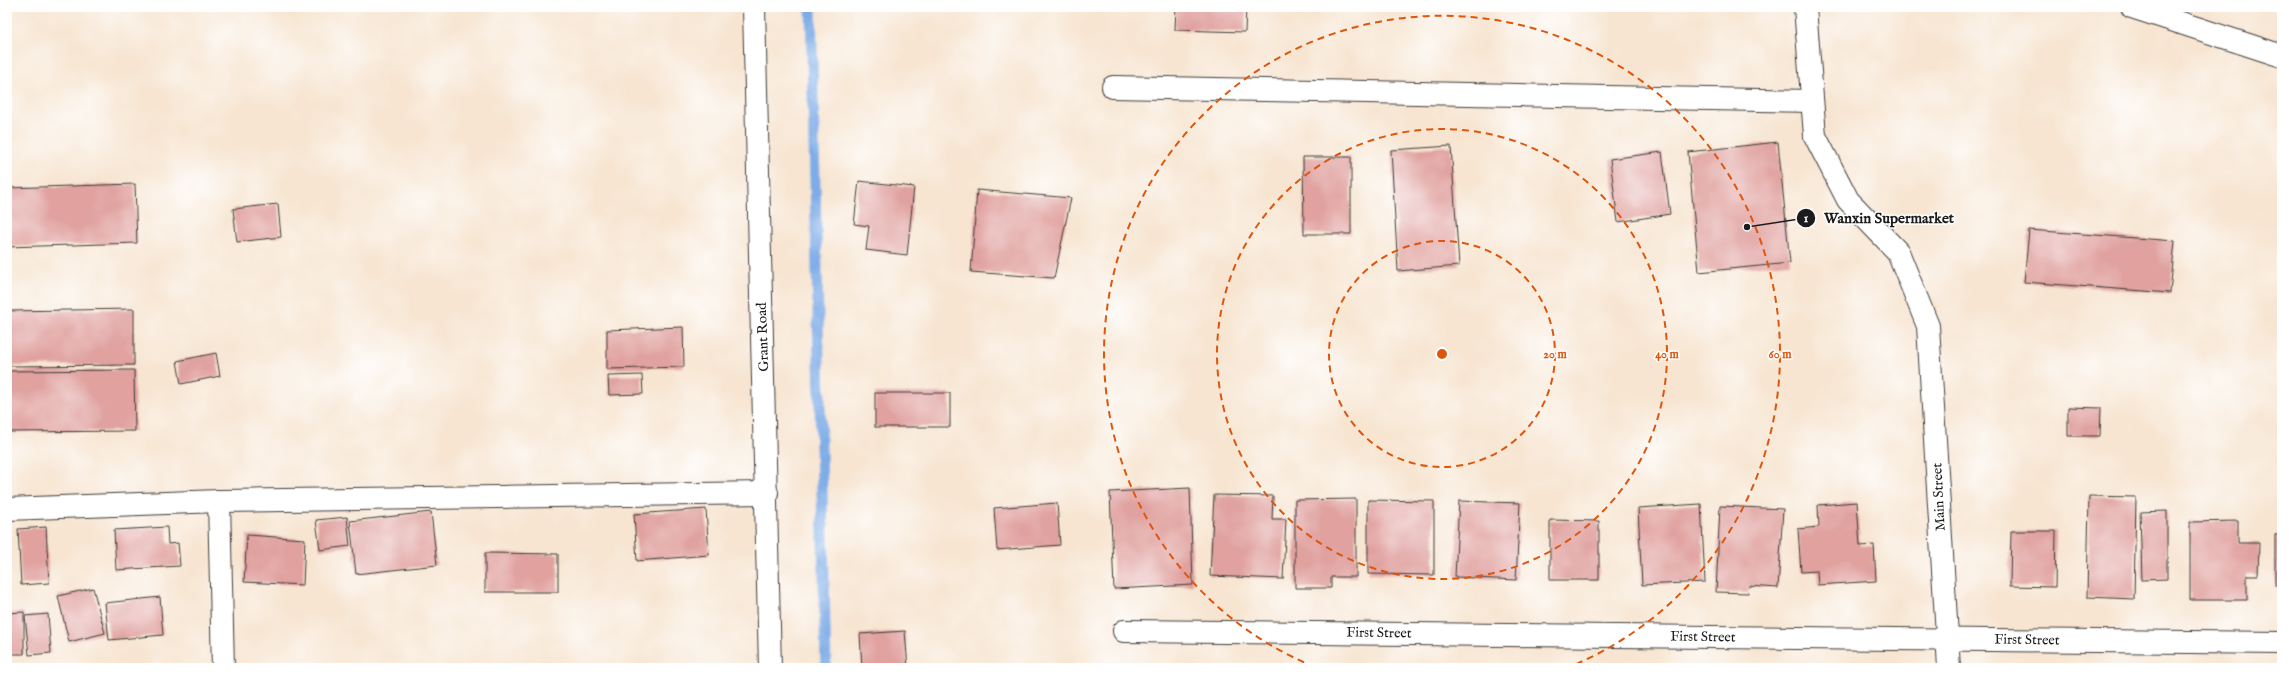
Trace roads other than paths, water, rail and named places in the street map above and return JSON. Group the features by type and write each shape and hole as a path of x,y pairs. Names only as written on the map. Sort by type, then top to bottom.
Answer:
{"street":[{"name":"Grant Road","path":"754,7 767,493 770,668"},
{"name":"Main Street","path":"1805,7 1815,136 1848,200 1898,252 1928,326 1949,668"},
{"path":"2132,7 2282,56"},
{"path":"1113,88 1812,101"},
{"path":"7,508 219,501 767,493"},
{"path":"219,501 223,668"},
{"name":"First Street","path":"1124,631 2282,643"}],"waterway":[{"path":"811,7 826,668"}],"place":[{"name":"Wanxin Supermarket","path":"1747,227"}]}
